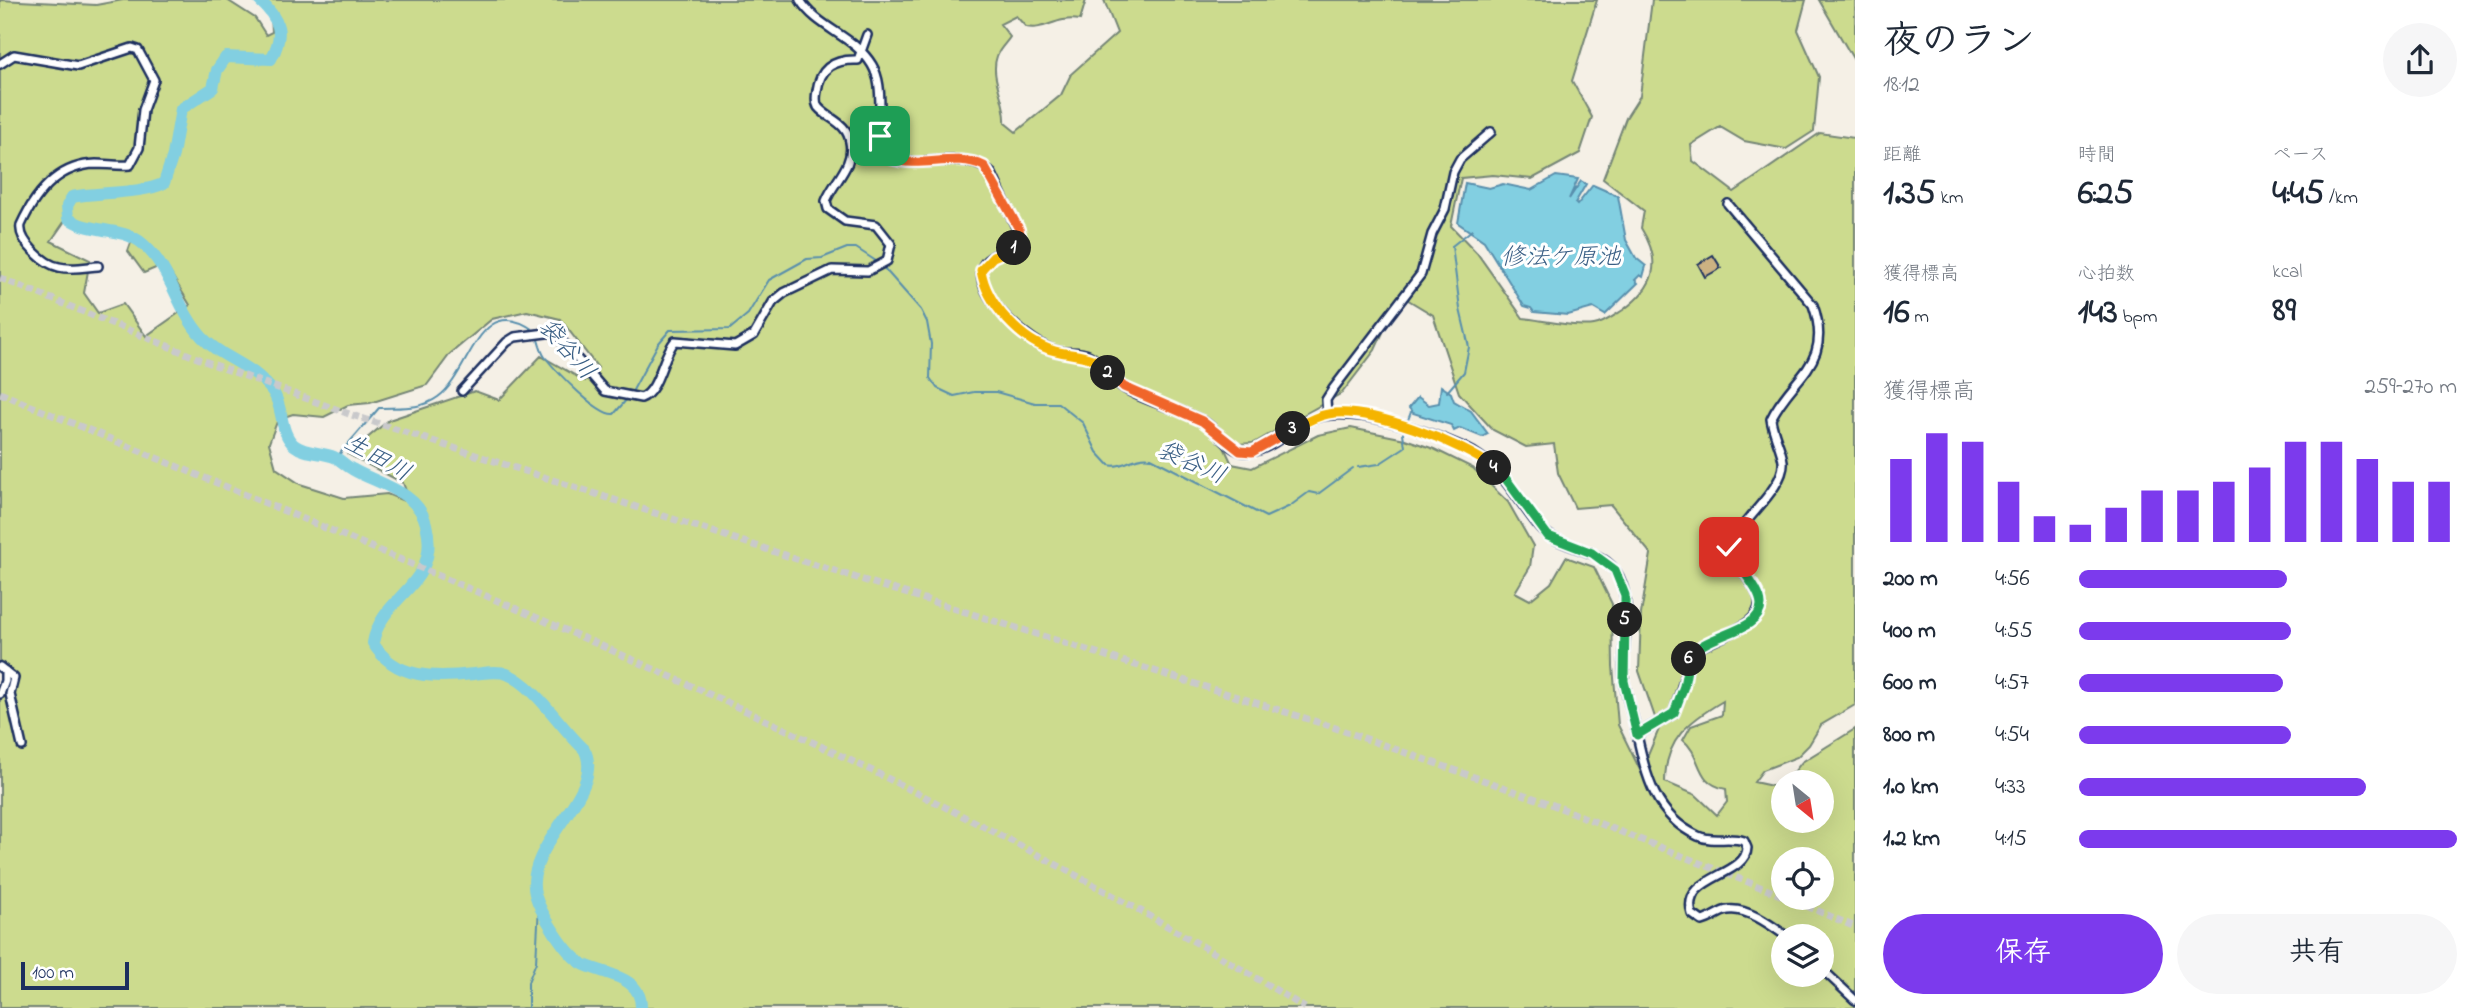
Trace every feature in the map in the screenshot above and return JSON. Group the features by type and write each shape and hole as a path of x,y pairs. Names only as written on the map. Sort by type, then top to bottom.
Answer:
{"street":[{"path":"800,0 807,12 863,52 877,77 880,136 891,159 902,163 970,161 984,166 992,174 1021,238 1012,250 985,263 981,270 982,278 1000,314 1017,327 1056,351 1092,357 1124,387 1202,421 1240,451 1252,452 1327,414 1363,415 1462,447 1503,475 1548,536 1592,553 1615,570 1625,595 1624,681 1651,791 1668,813 1698,836 1709,839 1735,838 1744,841 1748,848 1742,861 1701,887 1691,900 1692,914 1702,922 1734,909 1754,916 1771,927"},
{"path":"462,391 506,342 525,335 554,332 605,391 632,398 647,396 669,348 675,341 735,346 754,335 773,302 784,293 832,270 876,269 887,261 891,244 876,225 845,221 828,209 826,201 846,167 851,143 845,127 817,106 818,78 830,65 842,59 858,60 867,35"},
{"path":"0,64 13,55 78,66 132,48 138,50 154,80 143,110 139,148 130,165 81,166 52,180 41,189 21,225 20,231 27,245 58,267 98,266"},
{"path":"1327,414 1326,400 1333,388 1421,274 1432,234 1445,209 1453,172 1460,159 1491,132"},
{"path":"1637,735 1674,713 1693,651 1748,624 1758,616 1761,605 1758,595 1729,547 1749,514 1779,482 1783,463 1771,419 1812,366 1816,351 1819,321 1813,305 1728,204"},
{"path":"0,694 5,681 2,669"},
{"path":"2,669 14,678 10,694 22,746"},
{"path":"1834,980 1855,1000"}],"green space":[{"path":"0,0 96,5 123,0 227,0 255,18 266,35 272,32 271,14 264,0 1086,0 1080,20 1064,20 1033,28 1026,27 1016,16 1000,24 1010,37 998,53 995,73 1005,123 1016,132 1061,95 1071,74 1117,33 1104,0 1597,0 1572,81 1592,117 1580,153 1532,179 1493,175 1461,178 1451,226 1477,253 1523,318 1587,326 1601,323 1623,310 1642,292 1652,274 1652,252 1641,228 1644,211 1603,179 1626,118 1640,96 1652,0 1806,0 1798,30 1819,77 1814,131 1786,149 1744,141 1720,127 1691,145 1693,161 1734,192 1820,133 1855,138 1855,705 1821,725 1809,745 1797,757 1763,770 1754,782 1771,786 1771,833 1834,833 1834,770 1796,770 1802,762 1855,729 1855,1008 0,1008","holes":["67,218 133,237 128,251 144,273 165,264 190,305 146,336 123,304 98,313 84,293 90,260 51,241","1400,295 1433,315 1459,393 1493,430 1526,447 1554,444 1558,473 1575,508 1611,505 1651,554 1641,614 1639,671 1659,729 1641,772 1618,725 1612,604 1594,567 1566,557 1551,583 1530,600 1515,592 1530,567 1533,546 1508,502 1473,468 1434,449 1405,439 1351,428 1318,435 1252,468 1232,464 1223,445 1254,443 1342,393 1375,350","527,311 560,319 598,368 585,381 541,356 499,400 475,391 389,420 348,454 403,483 411,504 387,494 344,498 300,484 276,468 269,443 278,419 293,414 324,417 348,405 370,403 427,385 450,354 492,319","1723,701 1722,715 1691,726 1683,740 1709,781 1726,789 1727,802 1717,815 1696,795 1665,782 1669,754 1681,733"]},
{"path":"1819,0 1855,0 1855,62"}],"water":[{"name":"修法ケ原池","path":"1556,176 1578,179 1569,199 1581,181 1586,184 1575,203 1577,205 1593,185 1618,196 1626,240 1636,258 1646,266 1643,277 1640,275 1635,280 1638,283 1605,315 1593,308 1568,315 1534,312 1524,306 1484,241 1458,223 1465,183 1489,188 1503,184 1531,190"},
{"path":"1441,386 1451,393 1454,401 1471,411 1488,434 1482,437 1460,428 1454,431 1451,425 1413,413 1409,408 1418,397 1429,405 1439,403"}],"building":[{"path":"1713,255 1721,268 1705,277 1698,264"}],"waterway":[{"name":"生田川","path":"259,0 272,14 278,27 278,42 271,59 226,57 217,70 213,88 181,109 173,155 164,183 145,189 72,197 67,206 68,218 86,226 135,238 153,254 193,326 202,337 256,374 273,392 286,433 294,445 303,450 337,458 352,469 406,496 422,513 429,545 426,562 418,576 387,612 378,626 373,643 393,664 418,674 445,676 495,672 517,679 584,749 588,766 585,783 541,856 535,875 535,894 548,922 569,952 583,964 629,982 640,997 641,1008"},
{"path":"1447,392 1464,372 1469,347 1460,309 1452,246 1472,230"},
{"name":"袋谷川","path":"632,392 658,344 670,330 730,329 748,314 769,280 807,259 822,258 847,248 856,248 879,263"},
{"name":"袋谷川","path":"883,267 921,310 927,322 931,344 930,378 937,388 954,396 996,392 1035,403 1058,403 1083,423 1097,452 1109,465 1151,458 1266,517 1290,506 1309,492 1318,494 1353,468"},
{"name":"袋谷川","path":"336,458 379,408 417,406 438,397 449,386 488,328 500,321 516,321 535,331"},
{"name":"袋谷川","path":"537,336 542,353 550,364 598,408 614,414 627,399"},
{"path":"1408,420 1411,412"},
{"path":"1358,467 1379,464 1405,447 1403,433"},
{"path":"528,1008 528,982 536,962 539,905"}],"tunnel":[{"path":"0,278 212,364 352,415 809,563 1327,725 1548,803 1771,891"},
{"path":"0,393 500,602 829,750 990,830 1149,916 1305,1008"},
{"path":"1816,910 1855,927"}],"route":[{"path":"880,136 891,159 902,163 970,161 978,162 992,174 1021,238 1012,250 985,263 981,270 982,278 1000,314 1043,346 1092,357 1124,387 1202,421 1230,446 1240,451 1252,452 1310,420 1327,414 1343,413 1363,415 1462,447 1503,475 1548,536 1592,553 1615,570 1620,579 1625,595 1626,616 1624,681 1637,735 1645,733 1674,713 1693,651 1708,641 1748,624 1758,616 1761,605 1758,595 1729,547"}]}
